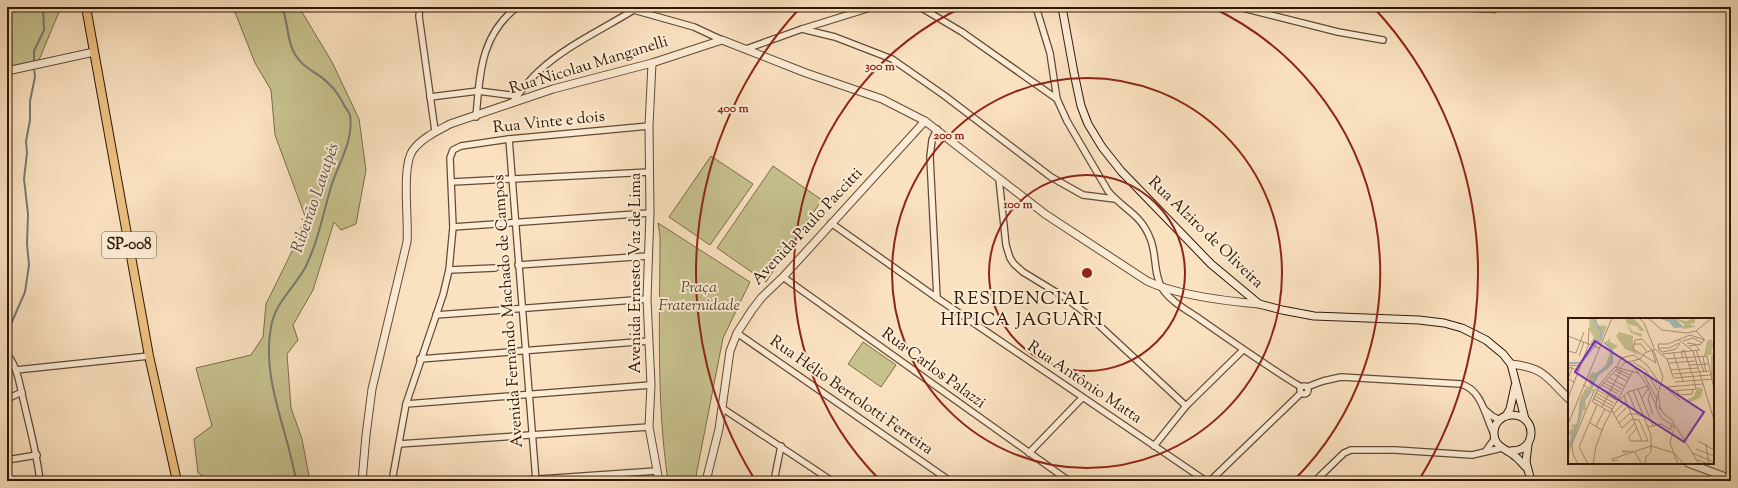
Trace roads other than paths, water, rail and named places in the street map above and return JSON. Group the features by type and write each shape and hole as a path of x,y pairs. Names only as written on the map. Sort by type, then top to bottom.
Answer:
{"main road":[{"name":"SP-008","path":"86,7 149,356 177,481"}],"street":[{"path":"420,7 418,16 435,131"},
{"path":"476,117 480,70 486,48 500,25 517,7"},
{"path":"623,7 632,11 694,27 722,40 806,73 882,100 925,121 1045,214 1147,281 1162,288 1235,302 1259,304"},
{"path":"853,14 857,7"},
{"path":"746,49 802,29 873,7"},
{"path":"920,7 962,32 1057,99"},
{"path":"1036,7 1050,53 1057,99 1073,132 1102,183 1115,199 1137,216 1145,227 1151,239 1156,262 1156,271 1162,288 1177,302 1301,390"},
{"name":"Rua Alziro de Oliveira","path":"1062,7 1081,106 1088,124 1102,147 1121,171 1211,264 1259,304 1314,316 1419,320 1444,323 1462,328 1486,340 1503,354 1511,364"},
{"path":"1239,7 1338,32 1383,40"},
{"path":"511,104 531,78 556,58 632,11"},
{"path":"802,29 836,37 892,59 945,96 1051,177 1083,195 1115,199"},
{"name":"Rua Nicolau Manganelli","path":"362,481 372,389 407,242 407,163 412,150 435,131 553,89 652,63 722,40"},
{"path":"7,71 94,52"},
{"name":"Avenida Ernesto Vaz de Lima","path":"652,63 649,126 650,213 647,299 651,385 650,426 656,471 659,481"},
{"path":"430,97 478,91 517,96"},
{"name":"Avenida Paulo Paccitti","path":"706,481 719,429 730,351 737,333 762,297 783,277 925,121"},
{"name":"Rua Vinte e dois","path":"452,182 450,162 453,150 461,146 509,139 649,126"},
{"path":"937,129 932,140 930,157 937,298"},
{"name":"Avenida Fernando Machado de Campos","path":"509,139 521,308 536,480"},
{"path":"392,481 406,404 436,315 449,270 452,227 452,182 650,172"},
{"path":"999,179 1006,245 1010,258 1014,264 1087,314 1186,406"},
{"path":"452,227 650,213"},
{"name":"Rua Antônio Matta","path":"831,223 1082,398 1206,481"},
{"path":"518,265 648,256"},
{"path":"449,270 495,268"},
{"name":"Rua Carlos Palazzi","path":"783,277 1069,481"},
{"path":"436,315 647,299"},
{"name":"Rua Hélio Bertolotti Ferreira","path":"737,333 950,481"},
{"path":"420,359 649,341"},
{"path":"1154,446 1186,406 1243,350"},
{"path":"7,354 16,370 22,392 37,455 40,481"},
{"path":"16,370 149,356"},
{"path":"1531,481 1526,462 1531,431 1525,419 1511,364 1531,367 1543,373 1568,398"},
{"path":"1210,481 1305,386 1308,387 1323,381 1341,377 1460,384 1473,390 1483,409 1494,436 1502,448 1510,452 1527,468"},
{"path":"406,404 651,385"},
{"path":"1486,452 1494,436 1495,426 1510,409 1516,386"},
{"path":"7,399 22,392"},
{"path":"1029,453 1082,398"},
{"path":"722,408 832,481"},
{"path":"1483,409 1492,416 1503,418 1512,414 1525,419"},
{"path":"399,444 650,426"},
{"path":"1510,452 1523,449 1528,444"},
{"path":"774,481 781,446"},
{"path":"1315,481 1344,453 1351,450 1395,450 1472,455 1502,448"},
{"path":"7,460 37,455"},
{"path":"1691,464 1731,479"},
{"path":"511,481 656,471"}],"waterway":[{"path":"34,63 34,51 44,30 43,7"},
{"name":"Ribeirão Lavapés","path":"282,7 290,42 295,55 306,67 331,85 350,114 351,125 348,143 331,187 310,258 300,276 280,303 273,318 271,327 269,346 272,385 296,481"},
{"path":"7,333 25,292 29,265 27,244 28,214 24,179 27,153 26,141 30,120 30,101 35,77 34,68"}],"district":[{"name":"RESIDENCIAL HIPICA JAGUARI","path":"1022,310"}],"park label":[{"name":"Praça Fraternidade","path":"699,297"}]}
